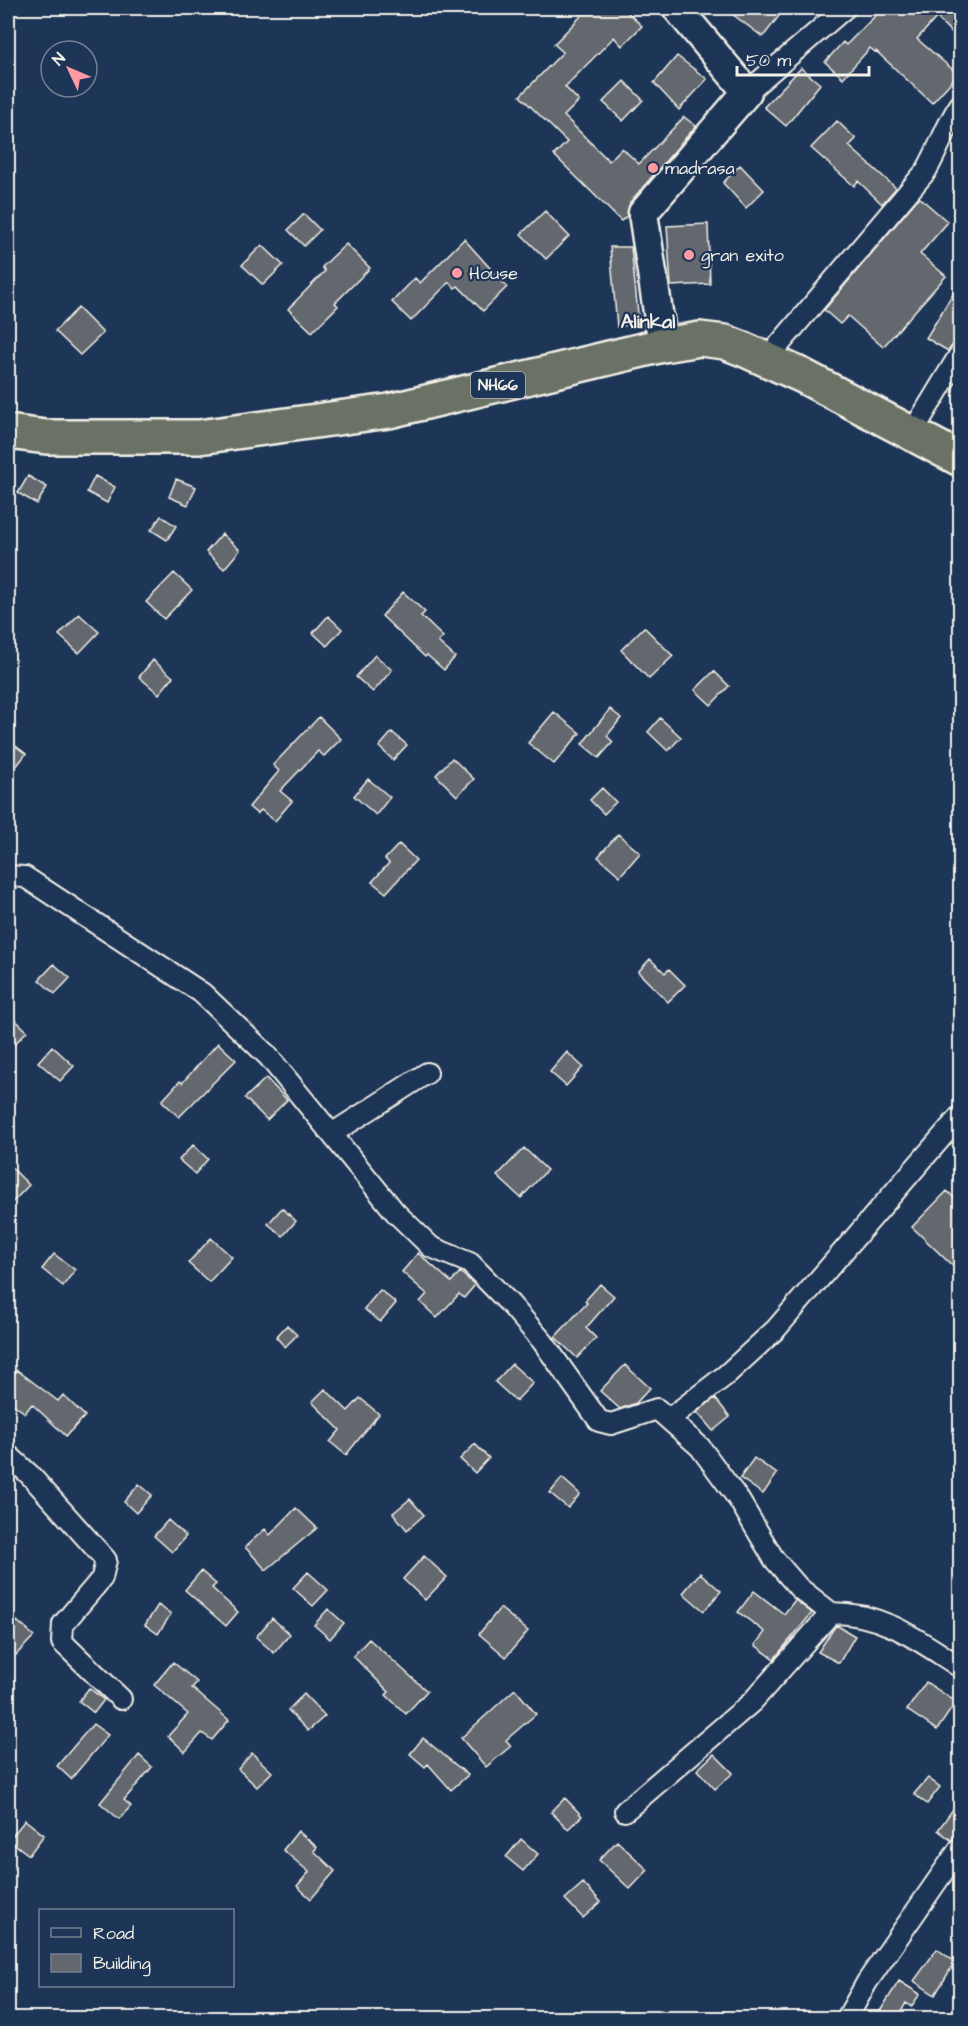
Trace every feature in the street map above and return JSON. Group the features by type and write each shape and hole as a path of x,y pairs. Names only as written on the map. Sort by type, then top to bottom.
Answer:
{"highway":[{"name":"NH66","path":"8,432 46,437 199,437 389,411 663,345 700,339 725,342 767,359 960,459"}],"main road":[{"path":"663,345 643,213 747,92 677,8"}],"street":[{"path":"747,92 845,8"},
{"path":"767,359 926,171 948,122 960,105"},
{"path":"912,433 960,354"},
{"path":"8,876 25,877 202,993 267,1056 333,1133 395,1212 431,1247 470,1263 510,1305 543,1342 599,1420 611,1424 657,1409 700,1447 739,1500 774,1559 799,1588 831,1613 855,1613 901,1628 960,1667"},
{"path":"333,1133 427,1073"},
{"path":"669,1419 726,1375 776,1329 960,1116"},
{"path":"8,1455 30,1475 106,1560 102,1578 63,1624 62,1642 84,1666 122,1699"},
{"path":"625,1810 752,1702 831,1613"},
{"path":"847,2019 867,1982 960,1848"}],"building":[{"path":"575,8 623,8 642,26 622,46 614,37 565,87 579,101 564,116 609,161 622,148 639,164 684,117 696,126 630,202 627,216 621,221 554,155 567,142 520,96 563,52 554,44 582,15"},
{"path":"724,8 785,8 763,37"},
{"path":"883,8 928,8 938,16 917,39 958,74 932,103 870,48 843,78 825,62 843,42 846,45"},
{"path":"949,8 960,8 960,41 938,19"},
{"path":"677,56 707,79 679,110 654,83"},
{"path":"801,68 820,84 786,126 764,107"},
{"path":"624,81 643,100 623,121 603,102"},
{"path":"837,121 856,139 849,146 896,188 882,204 858,181 854,186 811,148"},
{"path":"740,165 764,190 746,208 723,183"},
{"path":"919,197 948,222 920,254 946,276 883,347 848,316 840,324 824,310"},
{"path":"545,211 569,236 546,259 521,234"},
{"path":"304,214 320,230 304,246 288,230"},
{"name":"gran exito","path":"708,224 710,284 671,286 667,226"},
{"path":"464,239 507,287 483,311 458,286 455,288 449,282 411,321 392,302 415,278 420,283"},
{"path":"346,244 370,268 335,303 338,306 312,332 288,309 325,271 322,267"},
{"path":"262,245 283,265 263,285 242,265"},
{"path":"610,247 631,247 639,323 617,327"},
{"path":"960,282 960,342 954,344 948,351 926,338"},
{"path":"78,308 103,333 80,355 55,331"},
{"path":"28,476 47,487 37,504 18,493"},
{"path":"95,476 115,487 107,503 87,492"},
{"path":"176,479 196,487 188,505 169,497"},
{"path":"161,516 176,526 167,540 151,530"},
{"path":"222,534 240,550 224,569 206,552"},
{"path":"174,573 192,590 164,619 146,602"},
{"path":"403,592 425,612 421,616 443,637 438,642 455,657 444,670 427,655 425,657 382,616"},
{"path":"79,614 99,632 79,653 59,635"},
{"path":"328,616 342,629 327,646 313,633"},
{"path":"644,627 673,656 649,679 621,650"},
{"path":"375,655 392,670 373,692 356,677"},
{"path":"153,660 173,677 159,694 139,677"},
{"path":"714,671 729,686 711,705 695,690"},
{"path":"610,709 621,718 607,736 613,742 599,758 582,744"},
{"path":"554,712 580,733 554,764 528,743"},
{"path":"319,717 341,739 324,756 318,751 280,791 292,801 275,821 261,810 257,814 249,807 279,771 273,765"},
{"path":"660,718 681,737 668,751 648,732"},
{"path":"392,732 407,745 393,760 379,747"},
{"path":"13,744 26,754 8,777 8,751"},
{"path":"452,758 474,779 457,796 436,775"},
{"path":"368,779 390,797 376,815 354,796"},
{"path":"602,788 616,802 604,814 590,800"},
{"path":"618,834 640,853 620,876 598,857"},
{"path":"399,844 416,860 386,893 372,882 389,863 385,859"},
{"path":"650,959 665,973 669,969 685,985 668,1002 638,972"},
{"path":"54,964 70,978 55,994 39,980"},
{"path":"8,1013 27,1031 8,1051"},
{"path":"218,1043 236,1060 179,1117 162,1101 180,1081 182,1083"},
{"path":"52,1046 74,1066 60,1081 38,1062"},
{"path":"567,1052 583,1067 566,1086 550,1072"},
{"path":"266,1078 287,1100 267,1120 245,1098"},
{"path":"193,1145 208,1159 195,1174 179,1160"},
{"path":"524,1148 547,1170 521,1198 497,1176"},
{"path":"8,1164 29,1185 8,1207"},
{"path":"947,1191 960,1203 960,1273 912,1227"},
{"path":"282,1208 296,1221 283,1236 268,1224"},
{"path":"211,1238 232,1257 209,1282 188,1263"},
{"path":"418,1253 451,1282 460,1272 475,1285 464,1298 459,1294 437,1318 420,1302 427,1294 402,1272"},
{"path":"54,1254 75,1270 63,1286 42,1269"},
{"path":"600,1284 614,1296 586,1328 596,1338 577,1358 555,1337 587,1303 585,1301"},
{"path":"380,1290 396,1303 380,1322 364,1309"},
{"path":"287,1325 297,1335 285,1347 276,1337"},
{"path":"512,1364 533,1383 516,1401 495,1382"},
{"path":"625,1365 650,1388 636,1403 620,1409 600,1391"},
{"path":"17,1370 58,1401 63,1395 85,1416 66,1436 32,1404 25,1413 8,1400 8,1383"},
{"path":"325,1389 348,1411 360,1398 379,1414 346,1455 330,1442 340,1430 312,1402"},
{"path":"715,1398 730,1417 713,1431 697,1412"},
{"path":"475,1444 489,1458 475,1473 460,1459"},
{"path":"754,1458 777,1474 763,1494 740,1478"},
{"path":"562,1478 580,1494 568,1508 550,1493"},
{"path":"139,1484 152,1495 136,1513 124,1502"},
{"path":"410,1499 424,1515 407,1530 393,1513"},
{"path":"296,1508 317,1528 266,1570 245,1547 265,1529 270,1535"},
{"path":"168,1520 186,1536 172,1552 154,1536"},
{"path":"424,1556 447,1577 425,1600 403,1579"},
{"path":"201,1571 216,1584 212,1588 238,1612 226,1626 185,1590"},
{"path":"308,1572 328,1590 313,1606 293,1588"},
{"path":"700,1573 721,1591 704,1611 683,1593"},
{"path":"754,1591 784,1614 795,1600 812,1613 774,1659 755,1645 765,1632 738,1612"},
{"path":"158,1605 171,1614 158,1634 145,1625"},
{"path":"500,1608 528,1631 506,1657 479,1634"},
{"path":"328,1609 344,1623 330,1639 314,1625"},
{"path":"272,1618 290,1634 274,1653 256,1637"},
{"path":"17,1621 34,1636 16,1655 8,1647 8,1631"},
{"path":"836,1625 855,1636 839,1663 818,1652"},
{"path":"369,1639 427,1691 406,1714 386,1695 389,1692 353,1656"},
{"path":"173,1662 197,1682 192,1688 229,1720 212,1740 202,1733 185,1752 168,1736 188,1714 154,1685"},
{"path":"926,1682 956,1702 937,1730 907,1710"},
{"path":"89,1688 104,1700 94,1713 79,1701"},
{"path":"515,1689 536,1714 506,1740 511,1746 486,1767 461,1738"},
{"path":"304,1694 325,1716 308,1731 288,1710"},
{"path":"93,1724 108,1735 71,1779 57,1766"},
{"path":"423,1738 468,1775 451,1790 428,1764 425,1767 410,1754"},
{"path":"252,1753 272,1772 257,1787 238,1769"},
{"path":"714,1754 733,1773 715,1789 697,1770"},
{"path":"139,1755 152,1767 124,1800 131,1806 119,1819 100,1803"},
{"path":"928,1778 940,1787 927,1804 914,1794"},
{"path":"565,1798 582,1816 568,1829 551,1812"},
{"path":"953,1809 960,1815 960,1833 951,1840 938,1830"},
{"path":"25,1820 44,1835 29,1855 9,1840"},
{"path":"298,1831 317,1847 314,1851 335,1871 311,1899 297,1886 309,1872 283,1850"},
{"path":"521,1839 538,1854 523,1871 506,1857"},
{"path":"617,1841 648,1870 630,1889 599,1860"},
{"path":"583,1883 601,1902 583,1918 565,1899"},
{"path":"937,1949 955,1962 935,1995 914,1981"},
{"path":"899,1981 920,1994 911,2007 906,2003 901,2012 914,2019 875,2019"}],"place":[{"name":"madrasa","path":"653,168"},
{"name":"gran exito","path":"689,255"},
{"name":"House","path":"457,273"}],"district":[{"name":"Alinkal","path":"648,322"}]}
